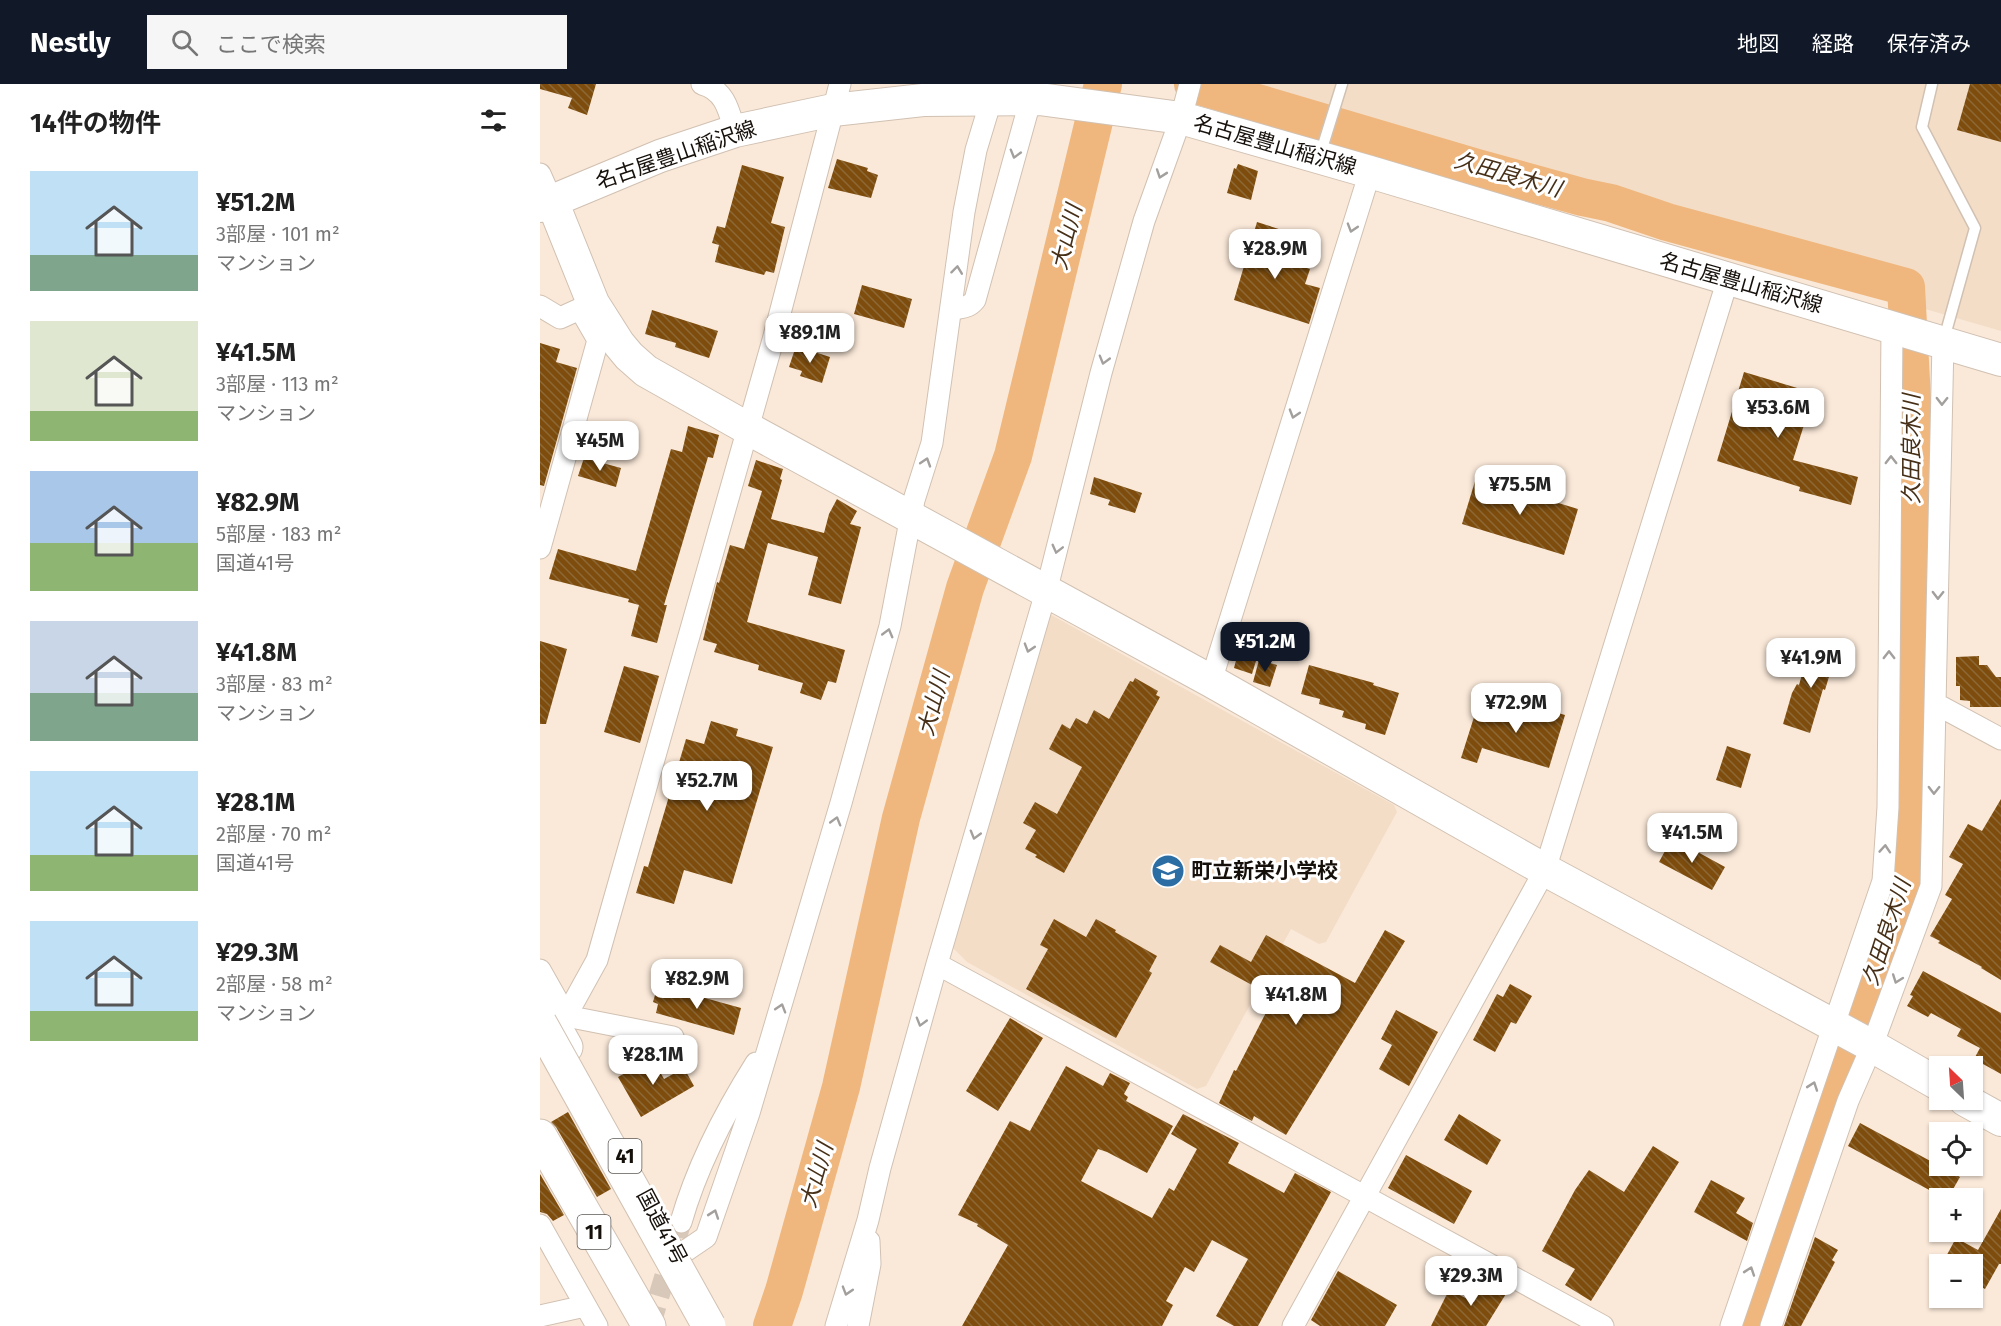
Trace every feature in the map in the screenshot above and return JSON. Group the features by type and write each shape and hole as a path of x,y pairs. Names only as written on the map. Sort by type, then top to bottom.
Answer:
{"highway":[{"name":"国道41号","path":"549,1013 711,1321"},
{"path":"549,1013 711,1321"},
{"name":"11","path":"540,1137 649,1326"},
{"path":"540,1160 642,1326"}],"street":[{"path":"702,84 717,91 723,99 729,108 735,131"},
{"path":"678,1256 706,1237 749,1113 838,814 890,626 936,426 964,212 976,150 994,91"},
{"name":"名古屋豊山稲沢線","path":"544,194 836,97 923,100 994,91 1035,98 1177,103 1321,151 1370,172 2001,360"},
{"path":"549,1013 597,960 773,340 836,97"},
{"path":"953,304 959,308 965,307 971,305 975,300 1035,98"},
{"path":"836,1326 868,1220 880,1168 937,964 1045,591 1107,351 1177,103"},
{"path":"1211,681 1370,172"},
{"path":"540,548 598,340 544,194"},
{"path":"1293,1326 1545,870 1728,279"},
{"path":"540,306 560,318 586,306"},
{"path":"586,306 629,356 646,371 915,521 1211,681 1545,870 1929,1079"},
{"path":"1731,1326 1883,881 1888,807 1893,327"},
{"path":"1771,1326 1848,1101 1931,886 1942,342"},
{"path":"1936,704 2001,738"},
{"path":"937,964 1603,1326"},
{"path":"540,970 549,1013"},
{"path":"549,1013 673,1037"},
{"path":"681,1222 689,1194 731,1103 771,1039"},
{"path":"1983,1110 2001,1120"},
{"path":"858,1326 870,1264 868,1220"},
{"path":"540,1225 597,1326"},
{"path":"540,1316 585,1306"}],"lane":[{"path":"1321,151 1342,84"},
{"path":"1932,84 1922,127 1974,228 1942,342"}],"shaded area":[{"path":"1196,84 2001,84 2001,331 1192,96"},
{"name":"町立新栄小学校","path":"1046,612 1394,805 1397,812 1326,942 1319,944 1291,929 1206,1086 1197,1089 967,962 949,944"}],"building":[{"path":"540,84 596,84 587,115 568,108 572,98 540,89"},
{"path":"1970,84 2001,84 2001,142 1957,130"},
{"path":"837,159 868,168 867,171 878,175 871,198 828,188"},
{"path":"1238,164 1258,171 1251,200 1227,193 1234,168 1236,169"},
{"path":"742,165 784,177 771,223 785,227 774,273 766,271 764,275 715,262 719,245 712,243 717,226 725,228"},
{"path":"1257,222 1282,230 1274,258 1310,269 1305,284 1320,288 1309,324 1234,300"},
{"path":"862,285 912,299 904,328 854,314"},
{"path":"652,310 718,331 709,358 675,347 676,343 645,334"},
{"path":"540,343 560,349 556,362 577,368 544,486 540,485"},
{"path":"796,346 830,357 822,383 800,376 802,371 789,367"},
{"path":"1744,372 1814,393 1793,460 1858,477 1851,505 1799,491 1800,487 1717,461"},
{"path":"688,426 719,435 713,458 708,457 664,605 667,605 657,643 631,636 639,605 628,602 629,599 549,579 558,549 636,571 671,449 682,452"},
{"path":"584,458 621,468 616,487 578,476"},
{"path":"756,460 783,469 771,519 824,533 829,514 837,499 857,511 850,524 861,527 841,604 808,595 818,557 768,543 747,622 845,650 836,683 828,681 821,700 800,693 803,683 758,670 759,665 714,652 717,644 703,640 717,582 719,583 730,545 744,549 762,491 748,486"},
{"path":"1094,477 1142,493 1135,513 1108,505 1110,500 1090,494"},
{"path":"1476,478 1578,509 1564,555 1462,524"},
{"path":"540,641 567,649 546,724 540,724"},
{"path":"1240,645 1259,651 1252,674 1234,668"},
{"path":"1814,647 1841,654 1836,672 1831,670 1825,690 1823,689 1810,733 1783,724 1792,693 1797,684 1799,685 1805,664 1808,664"},
{"path":"1979,656 1979,665 1987,665 1996,677 2001,677 2001,707 1970,707 1970,701 1960,700 1960,686 1956,686 1956,657"},
{"path":"1259,660 1277,665 1270,687 1253,682"},
{"path":"1309,665 1374,683 1373,685 1399,693 1385,735 1365,729 1366,724 1342,717 1344,711 1319,704 1320,699 1301,694"},
{"path":"624,666 659,676 640,743 604,732"},
{"path":"1135,678 1158,691 1156,695 1160,697 1064,873 1025,849 1036,830 1023,823 1035,802 1057,814 1082,767 1049,749 1062,724 1070,729 1076,718 1087,724 1094,710 1109,719 1130,681 1133,682"},
{"path":"1504,697 1565,715 1549,768 1482,748 1477,763 1461,758 1475,714 1496,721"},
{"path":"711,721 738,729 736,736 773,747 732,884 684,870 674,904 636,893 644,866 648,867 686,739 704,744"},
{"path":"1727,746 1751,754 1741,788 1716,780"},
{"path":"2001,799 2001,980 1930,936 1952,899 1945,895 1963,864 1949,857 1968,824 1982,831"},
{"path":"1672,838 1725,867 1712,890 1659,862"},
{"path":"1054,919 1086,937 1096,919 1157,956 1149,971 1152,973 1116,1038 1026,989 1048,949 1040,945"},
{"path":"1385,930 1405,941 1286,1135 1254,1116 1252,1121 1219,1103 1234,1070 1236,1071 1274,997 1210,962 1220,945 1251,962 1266,935 1355,983"},
{"path":"1923,971 2001,1013 2001,1074 1983,1064 1983,1056 1976,1056 1980,1048 1957,1036 1961,1029 1931,1013 1928,1017 1907,1006 1913,996 1910,995"},
{"path":"1510,984 1532,996 1516,1024 1511,1022 1495,1052 1473,1040 1497,994 1503,997"},
{"path":"658,985 741,1008 734,1035 656,1013 658,1004 653,1002"},
{"path":"1396,1010 1438,1032 1409,1086 1379,1069 1392,1045 1381,1039"},
{"path":"1010,1018 1043,1038 998,1111 966,1091"},
{"path":"652,1058 664,1079 684,1068 694,1086 641,1117 618,1077"},
{"path":"1066,1066 1103,1086 1110,1073 1130,1083 1124,1094 1128,1097 1126,1101 1173,1126 1147,1173 1098,1149 1081,1181 1152,1218 1169,1188 1174,1191 1197,1149 1171,1134 1183,1114 1239,1143 1228,1163 1284,1193 1295,1173 1331,1192 1258,1326 1234,1326 1216,1316 1248,1259 1212,1240 1194,1272 1185,1267 1166,1301 1173,1305 1162,1326 962,1326 1008,1245 977,1226 978,1224 958,1215 1010,1121 1030,1131"},
{"path":"568,1112 611,1189 597,1197 551,1122"},
{"path":"1459,1114 1501,1140 1487,1165 1444,1140"},
{"path":"1860,1123 1929,1160 1929,1176 1960,1177 1954,1188 1929,1188 1929,1190 1848,1146"},
{"path":"1653,1146 1679,1162 1591,1301 1565,1285 1575,1269 1542,1251 1575,1190 1589,1170 1624,1192"},
{"path":"1406,1155 1472,1191 1454,1224 1388,1188"},
{"path":"540,1174 564,1215 553,1221 547,1214 540,1212"},
{"path":"1711,1180 1745,1198 1736,1213 1753,1223 1747,1241 1694,1212"},
{"path":"2001,1209 2001,1264 1985,1289 1983,1288 1983,1254 1947,1254 1954,1242 1963,1242 1978,1250"},
{"path":"1815,1237 1838,1250 1832,1260 1835,1262 1801,1326 1784,1326"},
{"path":"1338,1271 1397,1305 1385,1326 1320,1326 1311,1320"},
{"path":"1489,1278 1509,1289 1486,1326 1431,1326 1449,1290 1474,1302"}],"waterway":[{"name":"大山川","path":"772,1326 784,1291 841,1087 901,818 965,588 1013,456 1103,84"},
{"name":"久田良木川","path":"1193,84 1477,168 1611,203 1667,222 1906,287 1912,399 1909,850 1903,885 1750,1326"}],"tunnel":[{"path":"650,1326 681,1222"}],"place":[{"name":"町立新栄小学校","path":"1168,871"}]}
